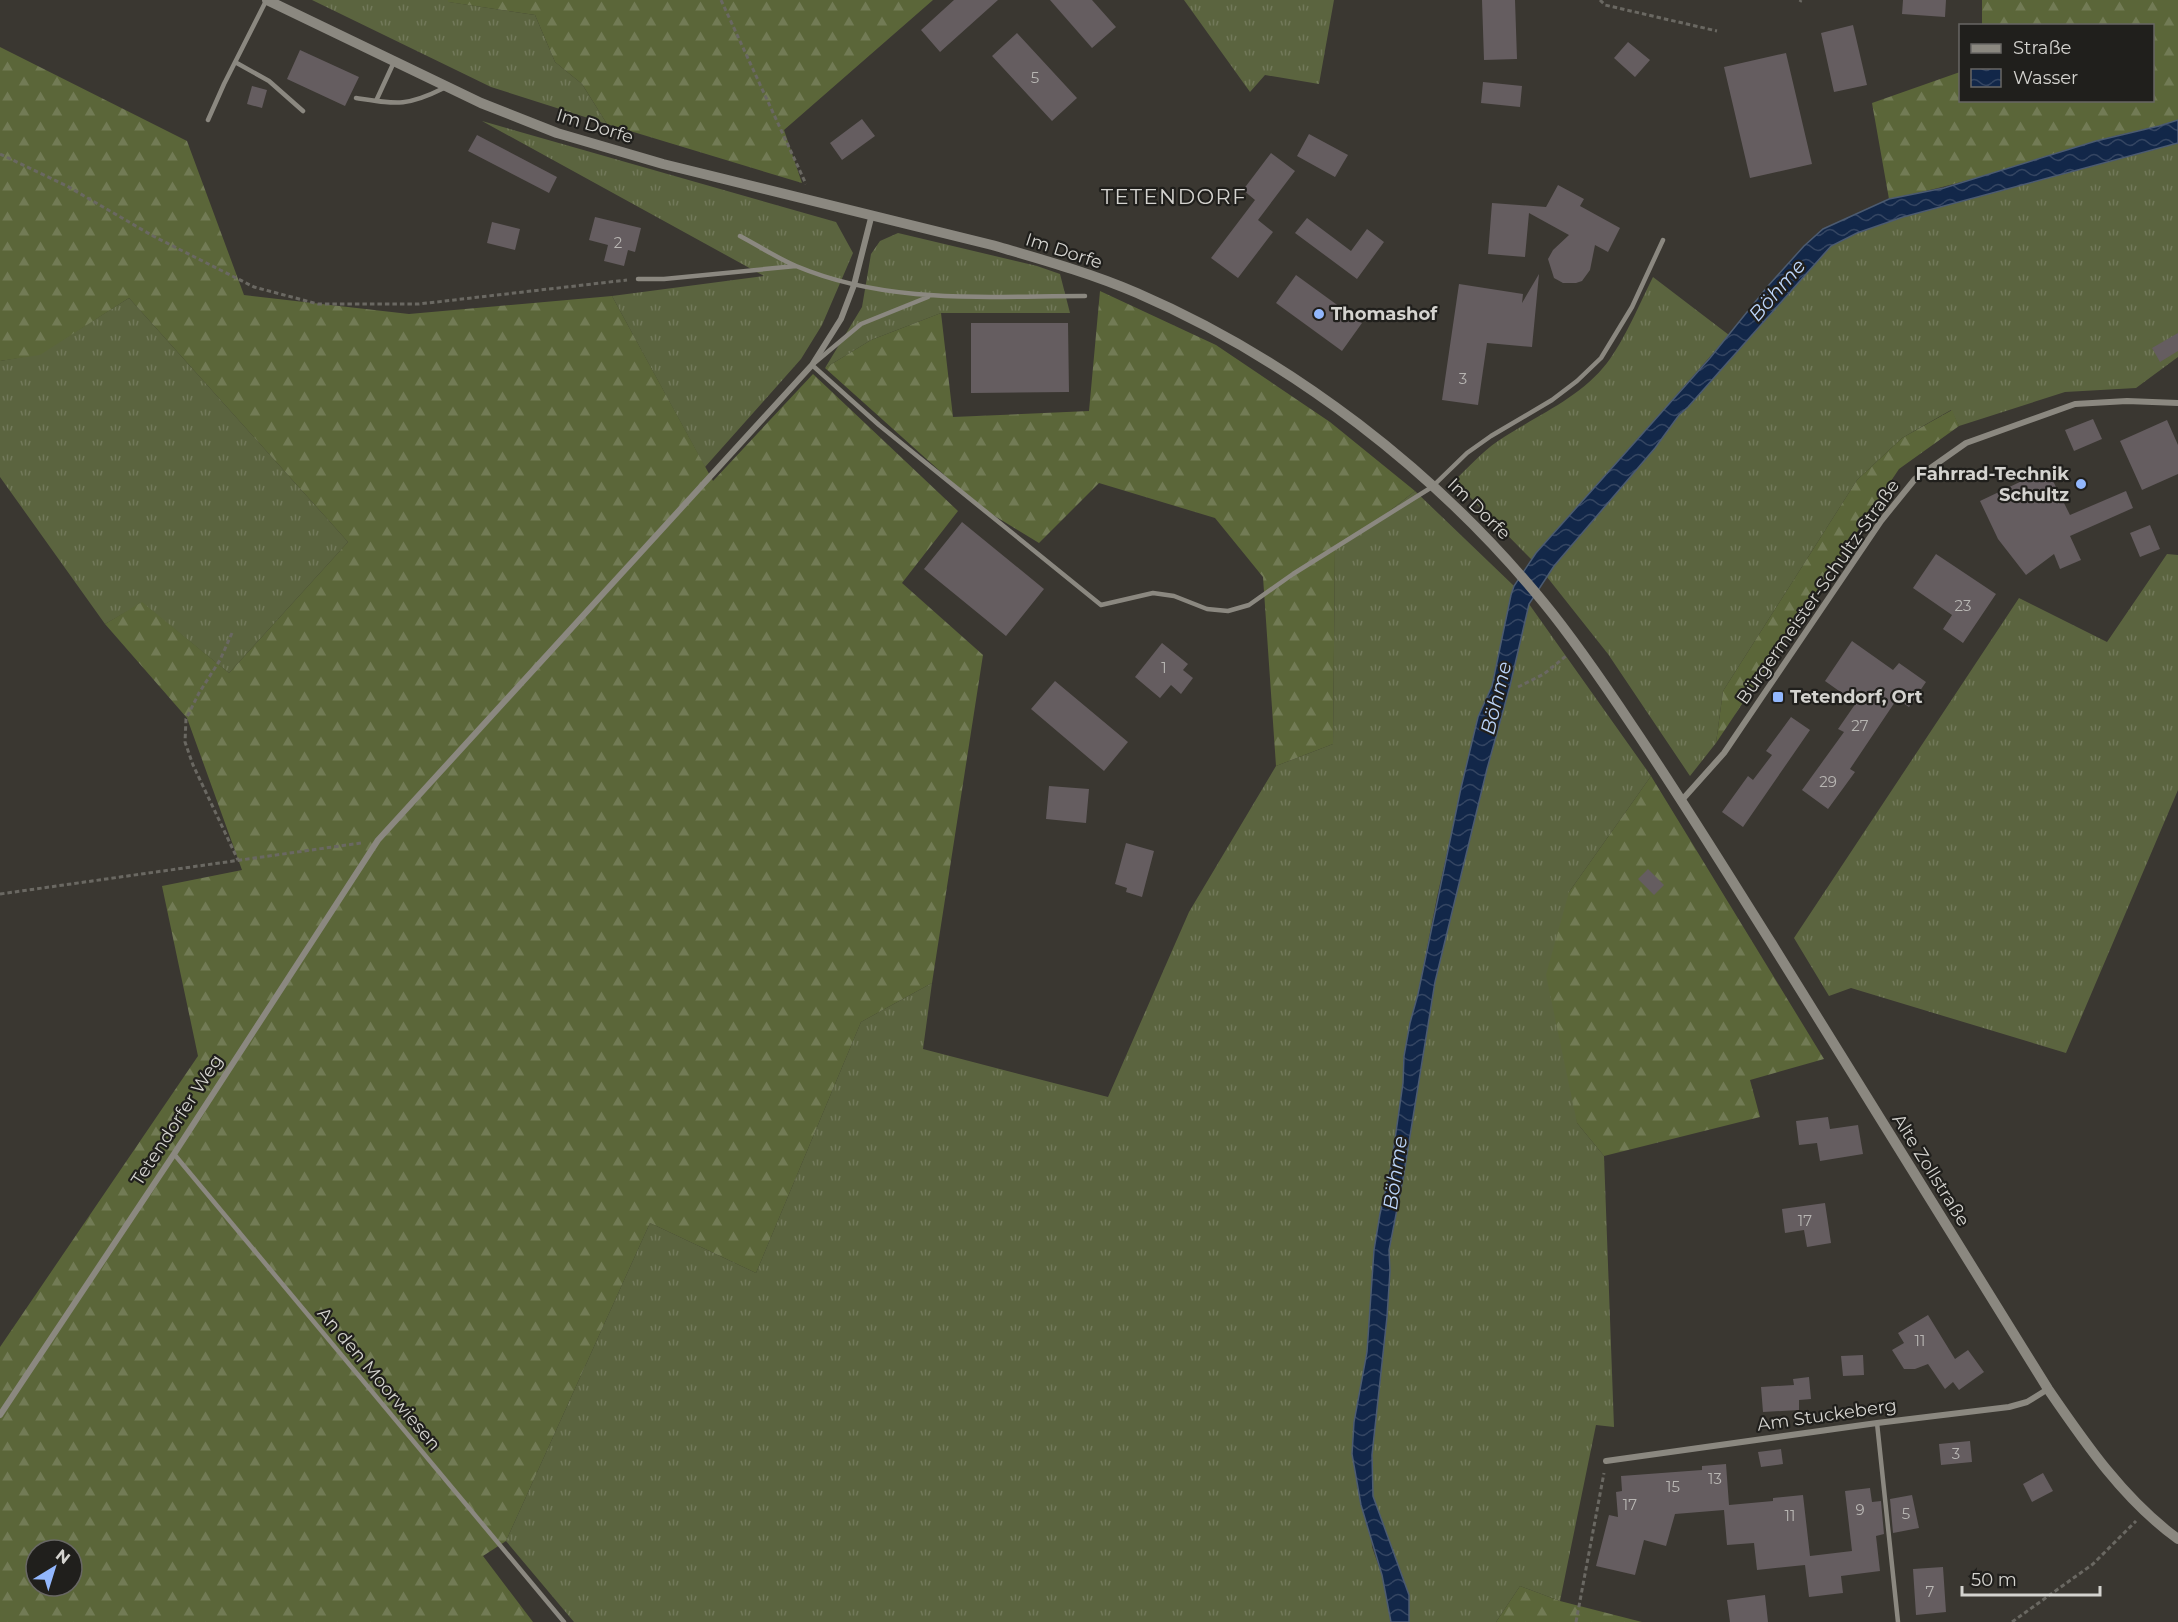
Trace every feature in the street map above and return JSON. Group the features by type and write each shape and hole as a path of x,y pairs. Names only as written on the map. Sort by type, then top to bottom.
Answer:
{"street":[{"name":"Im Dorfe","path":"267,0 481,103 557,133 607,149 872,214 1041,259 1146,297 1219,333 1286,373 1339,409 1473,524 1544,603 1578,646 1682,800"},
{"name":"Tetendorfer Weg","path":"0,1415 174,1154 378,840 812,365 841,319 854,285 872,214"},
{"name":"Bürgermeister-Schultz-Straße","path":"1682,800 1724,753 1881,521 1915,479 1966,442 2075,404 2127,401 2178,403"},
{"name":"Alte Zollstraße","path":"1682,800 2048,1389 2090,1449 2122,1486 2178,1539"},
{"name":"Am Stuckeberg","path":"1606,1461 2009,1407 2027,1402 2048,1389"}],"lane":[{"path":"208,120 267,0"},
{"path":"235,62 269,81 303,111"},
{"path":"376,101 394,62"},
{"path":"356,98 395,104 420,100 446,86"},
{"path":"740,236 796,266 854,285 928,297 1085,296"},
{"path":"928,297 861,324 812,365 879,425 1101,605 1153,593 1174,596 1207,609 1228,611 1249,605 1293,573 1432,487 1467,453 1552,400 1577,381 1601,358 1632,307 1664,240"},
{"path":"638,279 664,279 796,266"},
{"name":"An den Moorwiesen","path":"174,1154 564,1622"},
{"path":"1877,1423 1898,1622"}],"path":[{"path":"722,0 806,185 795,183"},
{"path":"1600,0 1605,5 1717,31"},
{"path":"0,154 67,186 153,236 254,287 318,304 418,304 638,279"},
{"path":"232,633 220,660 186,719 185,742 193,765 238,860"},
{"path":"1518,687 1544,674 1578,646"},
{"path":"0,894 378,840"},
{"path":"1576,1622 1606,1461"},
{"path":"2012,1622 2093,1564 2146,1511"}],"green space":[{"path":"312,0 448,0 449,2 535,15 555,62 582,84 607,124 491,87"},
{"path":"448,0 933,0 784,130 802,183 607,124 582,84 555,62 535,15 448,2"},
{"path":"1184,0 1334,0 1319,84 1265,75 1250,92"},
{"path":"1982,0 2178,0 2178,120 2104,139 1967,181 1889,199 1872,103 1959,72 1959,102 2154,102 2154,24 1982,24"},
{"path":"0,47 187,141 244,295 409,314 612,296 713,481 813,374 958,511 902,583 983,655 932,983 861,1022 756,1273 650,1223 506,1541 483,1556 533,1622 0,1622 0,1347 198,1056 162,886 242,870 187,718 105,624 142,602 229,673 348,542 129,298 40,355 0,361"},
{"path":"482,121 836,222 853,253 822,325 801,359 705,467 612,296 764,276"},
{"path":"2178,143 2178,357 2136,388 2065,392 1959,426 1951,410 1902,438 1857,480 1723,691 1716,743 1690,776 1608,654 1547,577 1554,566 1655,448 1679,415 1831,246 1857,233 1903,217"},
{"path":"898,233 1037,266 1060,274 1070,313 941,313 871,340 825,368 862,307 871,254 880,241"},
{"path":"1653,277 1729,335 1532,560 1454,481 1492,445 1570,397 1596,376 1620,344"},
{"path":"1100,291 1216,345 1330,422 1415,491 1373,524 1335,546 1333,744 1276,766 1263,577 1215,518 1099,483 1039,543 980,507 825,368 871,340 941,313 953,417 1089,411"},
{"path":"129,298 348,542 229,673 142,603 105,624 0,477 0,361 40,354"},
{"path":"1952,410 1959,426 1899,469 1716,743 1723,691 1857,480 1902,438"},
{"path":"1415,491 1514,586 1492,686 1478,717 1410,1023 1391,1167 1374,1250 1367,1352 1362,1382 1372,1547 1382,1575 1391,1622 574,1622 506,1541 650,1223 756,1273 861,1022 932,983 923,1049 1108,1097 1189,912 1276,766 1333,744 1335,546 1373,524"},
{"path":"2167,554 2178,555 2178,790 2066,1053 1851,988 1829,996 1794,938 2019,598 2107,642"},
{"path":"1529,604 1651,776 1569,892 1577,1123 1604,1156 1614,1427 1596,1425 1560,1601 1520,1586 1496,1622 1409,1622 1409,1595 1373,1496 1372,1455 1387,1317 1389,1250 1435,982"},
{"path":"1651,776 1824,1059 1750,1080 1760,1117 1604,1156 1577,1123 1546,975 1569,892"},
{"path":"1520,1586 1560,1601 1642,1622 1496,1622"}],"water":[{"name":"Böhme","path":"2178,120 2178,143 1903,217 1857,233 1831,246 1679,415 1655,448 1554,566 1529,604 1435,982 1389,1250 1387,1317 1372,1455 1373,1496 1409,1595 1409,1622 1391,1622 1382,1575 1361,1505 1352,1454 1354,1422 1367,1352 1374,1250 1391,1167 1410,1023 1461,788 1478,717 1492,686 1514,586 1536,553 1710,358 1768,286 1804,246 1823,229 1889,199 1944,188 2096,141"}],"building":[{"path":"954,0 998,0 940,52 921,30"},
{"path":"1050,0 1092,0 1116,27 1092,48"},
{"path":"1482,0 1515,0 1517,59 1484,60"},
{"path":"1903,0 1946,0 1945,17 1902,14"},
{"path":"1853,25 1867,85 1834,92 1821,33"},
{"path":"1017,33 1077,98 1052,121 992,56"},
{"path":"1628,42 1650,60 1635,77 1614,58"},
{"path":"300,50 359,77 345,106 287,79"},
{"path":"1786,53 1812,164 1750,178 1724,67"},
{"path":"1483,82 1522,86 1520,107 1481,103"},
{"path":"252,86 267,90 262,108 247,104"},
{"path":"862,119 875,136 842,160 830,143"},
{"path":"1309,134 1348,155 1335,177 1297,156"},
{"path":"477,135 557,177 549,193 468,151"},
{"path":"1271,153 1295,171 1258,220 1273,232 1238,278 1211,258 1255,200 1243,190"},
{"path":"1558,185 1584,199 1580,206 1620,228 1608,252 1595,245 1590,270 1582,281 1576,283 1563,283 1554,278 1548,259 1553,250 1569,235 1529,213 1525,257 1488,254 1492,203 1546,207"},
{"path":"595,217 641,228 635,252 628,250 624,266 604,261 608,245 589,240"},
{"path":"1307,218 1351,251 1367,229 1384,242 1357,279 1295,233"},
{"path":"492,222 520,229 515,250 487,243"},
{"path":"1539,274 1532,347 1487,343 1478,405 1442,400 1459,284 1523,294 1522,303"},
{"path":"1296,275 1362,323 1342,351 1276,303"},
{"path":"971,323 1068,323 1069,392 971,393"},
{"path":"2178,333 2178,351 2160,362 2152,348"},
{"path":"2093,419 2102,439 2074,451 2065,430"},
{"path":"2167,420 2178,445 2178,474 2142,490 2120,441"},
{"path":"2047,469 2070,515 2126,491 2133,508 2070,536 2081,560 2060,569 2054,554 2026,575 1998,539 1980,501"},
{"path":"962,522 1044,589 1006,636 924,569"},
{"path":"2150,525 2160,549 2140,557 2130,533"},
{"path":"1936,554 1996,594 1963,643 1943,629 1952,615 1913,588"},
{"path":"1852,641 1893,670 1899,663 1926,682 1909,707 1897,699 1850,769 1855,772 1828,809 1802,790 1844,732 1838,729 1856,703 1825,681"},
{"path":"1162,643 1188,664 1183,670 1193,678 1181,694 1171,685 1160,698 1135,677"},
{"path":"1055,681 1128,742 1104,771 1031,709"},
{"path":"1791,717 1810,730 1743,827 1722,812 1748,776 1753,780 1772,755 1766,751"},
{"path":"1049,786 1089,789 1086,823 1046,819"},
{"path":"1126,843 1154,851 1142,897 1126,892 1127,888 1115,884"},
{"path":"1648,869 1664,885 1654,895 1638,879"},
{"path":"1828,1117 1830,1129 1858,1125 1863,1154 1820,1161 1817,1143 1799,1145 1796,1121"},
{"path":"1825,1203 1831,1243 1807,1247 1804,1230 1785,1233 1782,1209"},
{"path":"1928,1315 1955,1359 1968,1350 1984,1372 1959,1390 1953,1382 1945,1389 1928,1364 1915,1369 1904,1369 1892,1350 1904,1343 1898,1333"},
{"path":"1863,1355 1864,1375 1843,1376 1841,1356"},
{"path":"1809,1377 1811,1399 1799,1400 1799,1410 1763,1412 1761,1387 1794,1385 1793,1379"},
{"path":"1970,1441 1972,1462 1941,1465 1939,1444"},
{"path":"1781,1449 1783,1464 1761,1467 1758,1452"},
{"path":"1726,1464 1729,1505 1773,1501 1773,1498 1803,1495 1810,1556 1852,1551 1845,1491 1870,1488 1872,1502 1881,1501 1884,1534 1876,1536 1880,1571 1841,1576 1843,1593 1809,1597 1805,1565 1757,1570 1754,1543 1727,1545 1724,1510 1675,1514 1666,1546 1644,1540 1635,1575 1596,1566 1609,1515 1618,1517 1616,1492 1622,1491 1621,1476 1702,1470 1702,1466"},
{"path":"2043,1473 2053,1491 2032,1502 2023,1484"},
{"path":"1912,1495 1919,1528 1893,1533 1890,1499"},
{"path":"1943,1567 1946,1612 1916,1615 1913,1569"},
{"path":"1765,1595 1768,1622 1730,1622 1727,1600"}],"place":[{"name":"Thomashof","path":"1319,314"},
{"name":"Fahrrad-Technik Schultz","path":"2081,484"},
{"name":"Tetendorf, Ort","path":"1778,697"}],"district":[{"name":"TETENDORF","path":"1174,196"}]}
